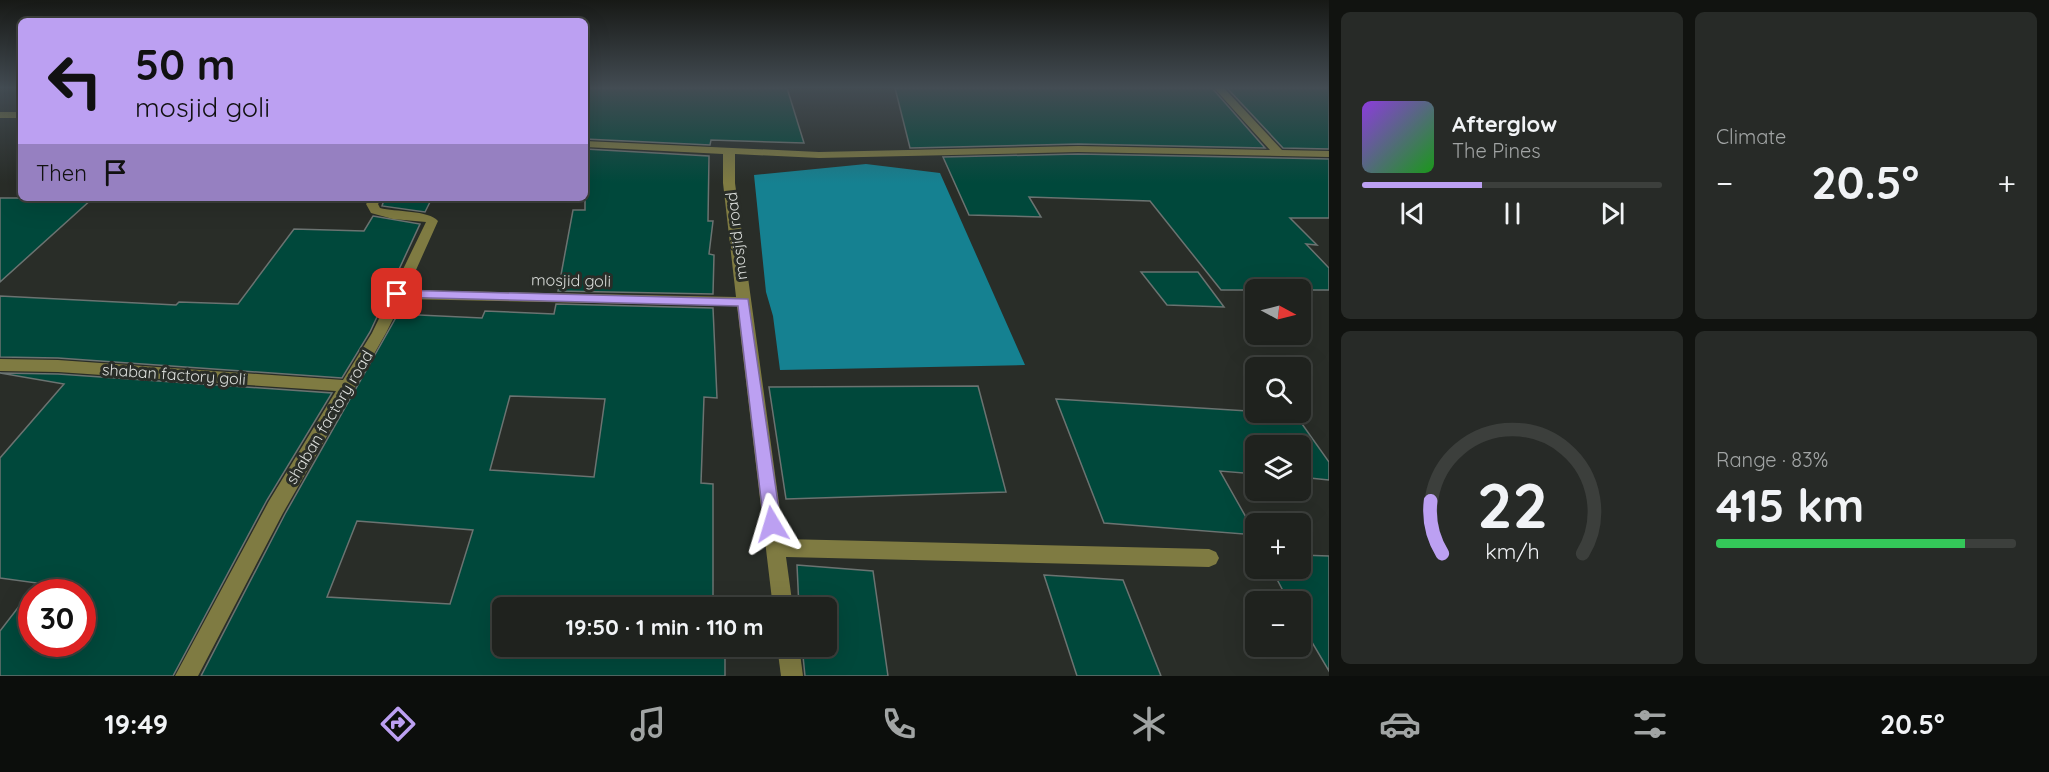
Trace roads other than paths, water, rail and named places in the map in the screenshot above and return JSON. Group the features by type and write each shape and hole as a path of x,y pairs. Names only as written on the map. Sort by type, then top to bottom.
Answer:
{"street":[{"path":"1248,120 1279,153"},
{"path":"588,144 819,155 1078,149 1329,154"},
{"name":"mosjid road","path":"729,150 729,183 782,597"},
{"name":"shaban factory road","path":"186,676 276,507 379,333 432,221 429,218 393,215 375,210 372,204 374,201"},
{"name":"mosjid goli","path":"397,294 744,302"},
{"name":"shaban factory goli","path":"0,365 58,366 348,386"},
{"path":"776,548 1209,558"},
{"path":"789,657 792,676"}],"water":[{"path":"866,164 940,173 1025,365 780,370 773,316 766,292 754,175"}]}
